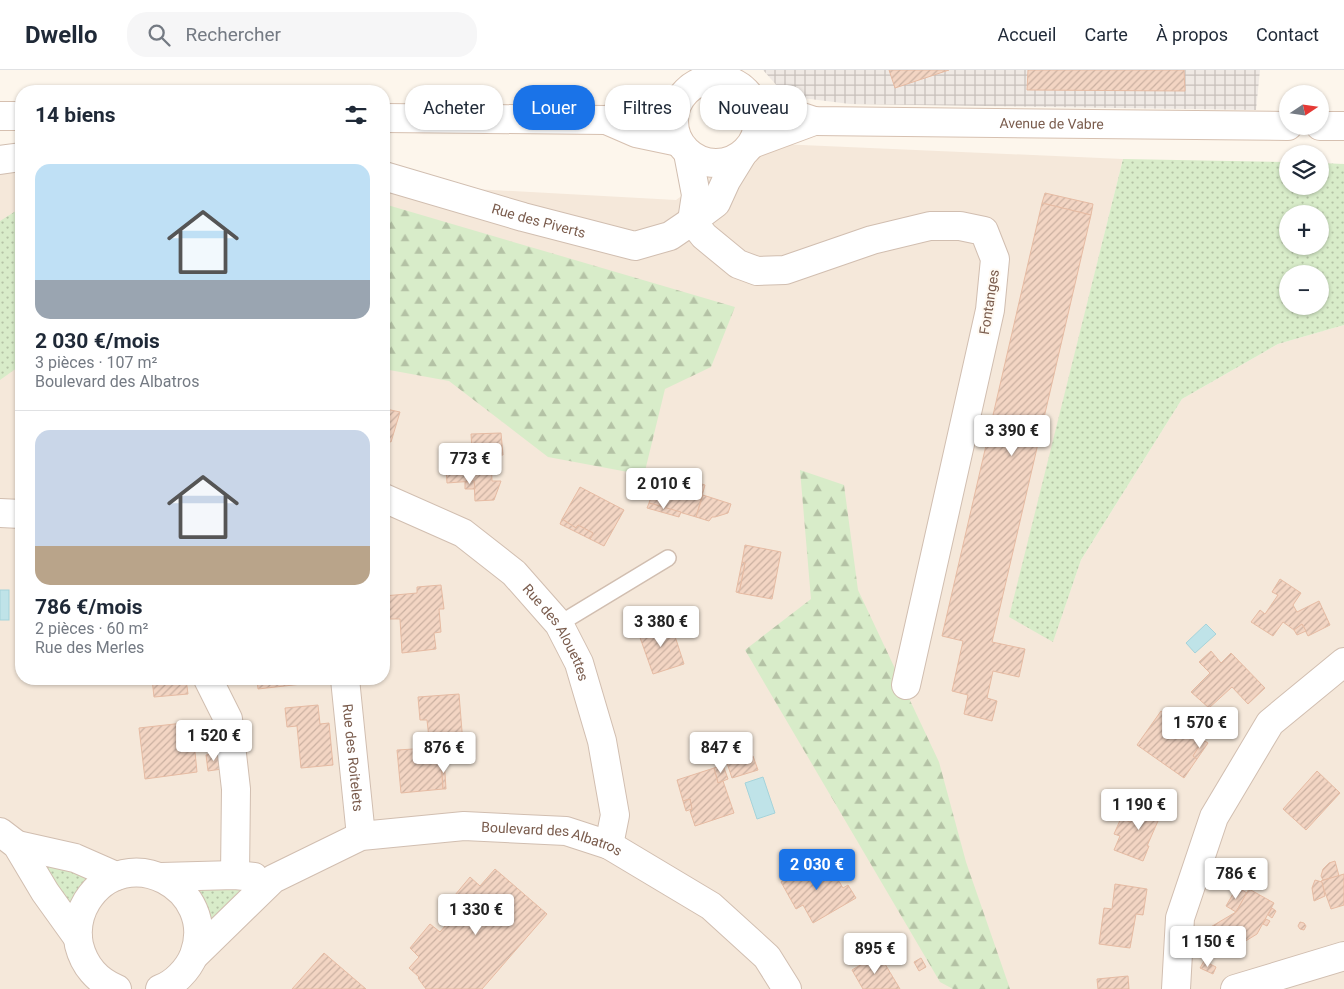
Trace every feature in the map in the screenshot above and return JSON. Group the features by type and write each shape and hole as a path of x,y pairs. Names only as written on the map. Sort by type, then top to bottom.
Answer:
{"street":[{"path":"690,85 706,79 724,79 739,85"},
{"path":"0,116 15,116"},
{"path":"390,118 605,120"},
{"name":"Avenue de Vabre","path":"807,119 814,121 1279,126"},
{"name":"Avenue de Vabre","path":"747,150 814,121"},
{"path":"1329,126 1344,126"},
{"path":"629,130 684,148 701,161 715,164 729,162 747,150 758,130"},
{"path":"675,130 684,148 696,195 692,222"},
{"name":"Rue des Piverts","path":"390,178 523,217 635,246 670,236 716,203 726,181 747,150"},
{"path":"0,160 15,159"},
{"name":"Fontanges","path":"692,222 704,236 738,264 757,271 785,270 872,240 930,226 960,226 984,231 995,259 990,310 906,685"},
{"name":"Rue des Alouettes","path":"390,501 463,533 514,573 559,624 579,663 602,741 614,815 609,845"},
{"path":"0,513 15,514"},
{"path":"1176,989 1180,918 1214,817 1270,723 1344,662"},
{"path":"211,685 228,719 236,789 235,876"},
{"name":"Rue des Roitelets","path":"345,685 361,836"},
{"name":"Boulevard des Albatros","path":"163,988 182,974 194,956 273,879 361,836 464,826 566,831 609,845 711,906 767,958 788,989"},
{"path":"8,838 75,858 116,876"},
{"path":"8,838 78,938"},
{"path":"117,989 99,979 90,979 78,938 78,923 83,908 91,895 102,884 116,876 146,873 161,877 175,885 186,896 194,910 198,925 198,941 194,956"},
{"path":"161,877 235,876 273,879"},
{"path":"1235,989 1344,956"}],"lane":[{"path":"559,624 668,558"}],"shaded area":[{"path":"763,70 1260,70 1256,110 850,104 807,99 807,85 776,85"},
{"path":"755,143 1123,159 1010,617 1053,641 1081,560 1182,399 1278,344 1344,325 1344,989 0,989 0,173 15,169 15,685 390,685 390,184 676,200"}],"green space":[{"path":"1123,159 1279,162 1279,195 1329,195 1329,163 1344,164 1344,325 1278,344 1182,399 1081,560 1053,642 1009,617"},
{"path":"390,206 735,307 711,367 665,389 644,475 548,457 449,381 390,370"},
{"path":"15,212 15,369 0,380 0,221"},
{"path":"800,470 844,485 858,590 939,762 966,862 1010,989 953,989 940,982 745,650 811,599"},
{"path":"36,855 93,877 72,908"},
{"path":"255,883 208,925 193,889"}],"water":[{"path":"0,590 9,590 9,620 0,620"},
{"path":"1206,624 1216,634 1195,653 1186,643"},
{"path":"763,777 775,813 757,819 745,783"}],"building":[{"path":"889,70 949,70 895,88"},
{"path":"1028,70 1184,70 1185,91 1027,90"},
{"path":"1045,193 1093,204 1091,215 1042,203"},
{"path":"1042,203 1091,215 992,642 1025,649 1019,677 993,671 987,698 997,701 992,721 964,714 968,695 952,691 963,641 942,636"},
{"path":"390,410 400,412 390,442"},
{"path":"501,433 503,455 491,456 492,481 501,481 494,500 475,501 474,481 447,483 445,456 468,455 472,449 471,434"},
{"path":"659,471 705,485 696,517 649,503"},
{"path":"474,481 475,489 465,489 465,482"},
{"path":"580,487 624,510 604,546 590,539 593,533 578,525 576,528 562,519"},
{"path":"703,495 731,504 728,513 712,517 709,521 696,517"},
{"path":"649,503 681,512 679,517 647,508"},
{"path":"562,519 576,528 578,525 593,533 590,539 560,524"},
{"path":"745,545 781,552 772,599 739,593 745,563 742,562"},
{"path":"742,562 745,563 739,593 736,592"},
{"path":"1280,579 1301,593 1293,605 1297,612 1319,601 1330,625 1308,636 1302,624 1294,630 1283,622 1273,636 1251,622 1260,610 1265,614 1278,595 1272,592"},
{"path":"441,585 444,609 439,609 441,632 434,633 436,649 402,653 400,619 390,619 390,595 417,593 417,587"},
{"path":"670,621 684,664 653,674 638,632"},
{"path":"1302,624 1306,631 1297,635 1294,630"},
{"path":"1211,651 1221,663 1231,653 1265,688 1248,704 1232,687 1209,708 1191,692 1210,673 1199,662"},
{"path":"153,685 187,685 188,694 154,697"},
{"path":"258,685 293,685 258,689"},
{"path":"459,694 464,756 441,758 443,789 401,793 397,750 430,748 427,720 420,720 418,697"},
{"path":"318,705 320,724 329,723 333,765 301,768 297,726 287,727 285,708"},
{"path":"1161,711 1203,740 1193,756 1197,759 1184,778 1137,745"},
{"path":"192,722 197,772 145,779 139,728"},
{"path":"1203,740 1208,743 1197,759 1193,756"},
{"path":"221,752 222,769 208,771 206,755"},
{"path":"753,756 758,770 732,778 727,763"},
{"path":"441,758 444,758 446,789 443,789"},
{"path":"723,765 728,779 718,783 714,768"},
{"path":"714,768 718,783 723,781 734,813 695,826 690,811 692,809 690,799 683,801 677,780"},
{"path":"1317,771 1340,793 1306,830 1283,809"},
{"path":"1141,796 1147,798 1139,819 1133,817"},
{"path":"1147,798 1165,805 1147,846 1149,846 1143,861 1114,850 1120,836 1114,834 1121,818 1130,822 1133,817 1139,819"},
{"path":"690,799 692,809 686,811 683,801"},
{"path":"821,860 830,876 834,873 843,888 848,885 856,898 813,923 803,905 796,909 781,882 813,862 814,864"},
{"path":"1335,861 1339,876 1323,880 1321,876 1323,869 1329,863"},
{"path":"495,869 547,914 482,989 426,989 419,977 409,968 419,957 410,948 430,924 440,932 459,910 450,901 470,877 480,886"},
{"path":"1344,874 1344,905 1331,909 1321,881"},
{"path":"1315,880 1322,882 1325,896 1314,901 1312,888"},
{"path":"1115,884 1147,889 1143,915 1136,914 1130,948 1099,944 1104,908 1112,909"},
{"path":"1237,887 1247,893 1236,912 1226,906"},
{"path":"1249,889 1274,903 1257,934 1226,953 1209,928 1236,912"},
{"path":"1272,908 1276,911 1272,918 1268,915"},
{"path":"1266,919 1270,921 1267,926 1263,924"},
{"path":"1300,922 1306,926 1304,930 1298,926"},
{"path":"324,953 366,989 292,989"},
{"path":"879,954 900,989 863,989 852,970"},
{"path":"921,958 926,967 919,971 914,962"},
{"path":"1204,961 1216,967 1213,974 1200,968"},
{"path":"1128,976 1129,989 1098,989 1097,979"}]}
